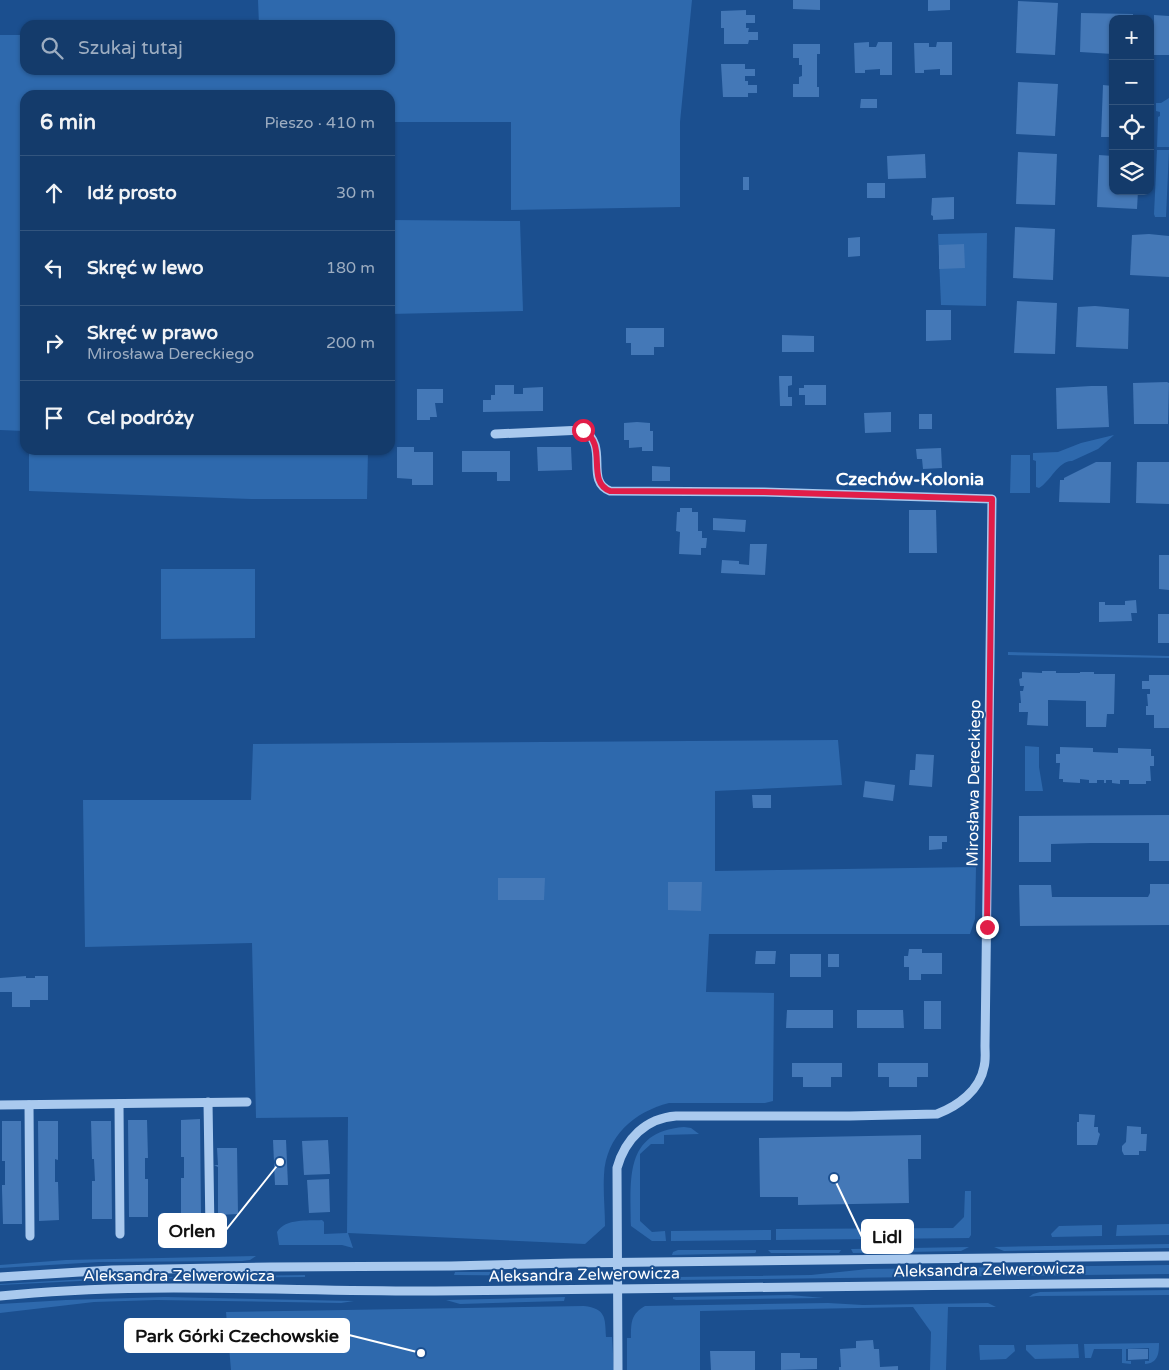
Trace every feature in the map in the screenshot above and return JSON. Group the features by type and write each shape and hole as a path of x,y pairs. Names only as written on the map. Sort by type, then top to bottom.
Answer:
{"street":[{"name":"Mirosława Dereckiego","path":"495,434 583,430 591,434 596,445 598,480 604,489 610,491 764,492 992,499 984,1068 979,1080 971,1092 951,1108 938,1114 676,1116 658,1119 647,1124 631,1139 620,1157 617,1168 619,1263"},
{"path":"208,1102 210,1231"},
{"path":"0,1105 246,1102"},
{"path":"119,1104 120,1234"},
{"path":"29,1105 30,1236"},
{"name":"Aleksandra Zelwerowicza","path":"0,1277 112,1270 271,1267 1169,1256"},
{"path":"618,1370 619,1263"},
{"name":"Aleksandra Zelwerowicza","path":"0,1296 68,1291 143,1289 353,1292 1169,1283"}],"shaded area":[{"path":"258,0 692,0 680,122 680,207 511,210 511,122 395,122 395,90 20,90 20,431 0,430 0,35 20,35 20,75 395,75 395,20 259,20"},
{"path":"1169,98 1169,147 1157,147 1158,117 1160,112 1156,111 1156,103 1161,103"},
{"path":"1157,150 1169,150 1166,217 1155,217 1154,214"},
{"path":"395,220 520,221 523,311 395,314"},
{"path":"987,233 986,306 941,305 938,234"},
{"path":"1114,435 1098,449 1063,464 1043,485 1039,488 1036,487 1036,461 1033,460 1033,453 1058,452 1081,443"},
{"path":"29,455 368,455 367,499 251,499 29,491"},
{"path":"1011,455 1030,455 1030,493 1010,493"},
{"path":"161,569 255,569 255,638 161,639"},
{"path":"1008,652 1169,656 1169,658 1008,655"},
{"path":"838,740 842,785 715,791 715,871 976,867 975,919 970,934 709,934 706,992 774,993 773,1101 765,1103 669,1103 656,1107 634,1119 616,1137 606,1161 604,1175 605,1226 585,1244 348,1233 353,1248 342,1245 279,1245 277,1232 291,1222 322,1220 324,1222 324,1234 347,1233 348,1117 256,1118 252,943 85,947 83,800 251,800 253,744"},
{"path":"1025,746 1039,747 1039,767 1043,791 1025,791"},
{"path":"684,1127 691,1128 699,1134 664,1135 664,1144 651,1144 640,1154 640,1221 652,1232 665,1231 666,1241 652,1241 631,1226 631,1192 635,1161 640,1148 650,1138 664,1131"},
{"path":"965,1191 971,1191 971,1235 969,1238 776,1240 776,1229 953,1228 964,1217"},
{"path":"1169,1224 1169,1235 1116,1236 1117,1225"},
{"path":"1102,1225 1102,1236 1052,1237 1051,1234 1059,1226"},
{"path":"771,1230 771,1240 671,1241 671,1231"},
{"path":"1169,1244 1169,1248 1004,1251 994,1247"},
{"path":"969,1247 961,1251 853,1253 851,1249"},
{"path":"678,1250 756,1250 756,1252 672,1255 673,1252"},
{"path":"768,1250 841,1250 839,1253 771,1253"},
{"path":"256,1256 250,1260 242,1261 99,1262 0,1268 0,1265 66,1260"},
{"path":"1169,1265 1169,1274 677,1280 677,1277 811,1275 868,1269"},
{"path":"455,1272 560,1272 560,1276 454,1275"},
{"path":"305,1275 305,1277 120,1279 0,1285 104,1278"},
{"path":"1169,1290 1169,1295 1029,1297 1040,1292"},
{"path":"790,1295 824,1298 673,1299 673,1297"},
{"path":"165,1297 354,1301 341,1303 156,1300 94,1302 0,1313 0,1304"},
{"path":"565,1297 564,1301 460,1304 446,1300"},
{"path":"828,1303 863,1305 988,1303 996,1307 948,1307 946,1370 930,1370 931,1332 913,1307 700,1311 700,1370 627,1370 627,1338 631,1338 634,1315 645,1306"},
{"path":"584,1306 597,1309 603,1315 606,1337 612,1337 614,1370 231,1370 226,1312"},
{"path":"1159,1343 1159,1351 1155,1360 1145,1364 1145,1361 1149,1361 1149,1348 1126,1349 1126,1361 1131,1361 1131,1364 1122,1363 1122,1349 1094,1349 1091,1358 1085,1358 1084,1344"},
{"path":"1078,1344 1079,1358 1035,1359 1026,1350 1026,1345"},
{"path":"979,1345 1014,1345 1015,1351 1006,1359 980,1360"}],"building":[{"path":"793,0 820,0 820,10 793,9"},
{"path":"928,0 950,0 950,10 928,11"},
{"path":"1018,1 1058,3 1055,55 1016,53"},
{"path":"746,10 746,15 755,15 755,23 746,23 746,28 749,28 748,32 758,32 758,40 749,40 748,44 724,44 724,28 721,28 721,11"},
{"path":"1081,13 1133,14 1109,15 1109,54 1080,52"},
{"path":"1154,15 1169,16 1169,55 1154,55"},
{"path":"869,42 869,47 876,47 878,42 892,42 892,75 880,75 880,69 865,70 865,73 855,73 854,43"},
{"path":"937,42 952,42 952,75 940,75 940,69 924,70 924,73 915,73 914,43 929,43 929,47 936,47"},
{"path":"793,44 820,44 820,54 817,54 817,87 819,87 819,97 793,97 793,84 799,84 799,77 802,76 802,65 799,65 799,58 793,58"},
{"path":"721,64 745,64 745,69 755,69 755,76 745,76 745,81 748,81 748,85 757,85 757,93 748,93 748,97 723,97"},
{"path":"1018,82 1058,84 1055,136 1016,134"},
{"path":"1103,85 1109,86 1109,137 1101,137"},
{"path":"861,99 877,99 877,108 860,108"},
{"path":"1018,152 1057,154 1055,205 1016,204"},
{"path":"925,154 926,178 888,179 887,156"},
{"path":"1099,155 1109,156 1109,195 1138,195 1137,209 1097,207"},
{"path":"743,177 749,177 749,190 743,190"},
{"path":"867,183 885,183 885,198 867,198"},
{"path":"954,197 954,219 933,220 931,215 932,198"},
{"path":"1015,227 1055,229 1053,280 1013,278"},
{"path":"1132,235 1169,236 1169,277 1130,275"},
{"path":"860,237 860,256 848,257 848,238"},
{"path":"964,244 965,268 939,269 939,245"},
{"path":"1017,301 1057,303 1055,354 1014,353"},
{"path":"1095,306 1129,309 1128,349 1076,347 1078,307"},
{"path":"926,310 951,310 951,340 926,341"},
{"path":"626,328 664,328 664,347 654,347 654,355 631,355 631,343 626,343"},
{"path":"782,335 814,336 814,352 782,352"},
{"path":"779,376 792,376 792,385 788,386 788,397 792,397 792,406 780,406"},
{"path":"1133,383 1169,383 1168,424 1134,424"},
{"path":"495,385 514,385 514,394 523,394 523,388 543,387 543,411 483,412 483,400 491,400 491,395 495,395"},
{"path":"804,385 826,385 826,405 805,405 805,395 799,395 799,388 804,388"},
{"path":"1107,386 1109,427 1057,429 1056,388"},
{"path":"417,389 443,389 443,403 435,403 437,417 430,417 430,420 417,420"},
{"path":"891,412 891,432 865,433 864,413"},
{"path":"919,414 932,414 932,429 919,429"},
{"path":"624,423 650,423 650,431 653,431 653,451 642,451 642,447 629,448 629,440 624,440"},
{"path":"397,447 414,447 414,452 433,452 433,485 412,485 412,479 397,478"},
{"path":"537,447 571,447 572,470 538,471"},
{"path":"941,448 942,468 923,469 922,459 917,459 916,449"},
{"path":"462,451 510,451 510,481 497,481 497,472 462,472"},
{"path":"1096,462 1111,462 1110,503 1059,502 1060,480 1064,480 1064,478"},
{"path":"1137,462 1169,462 1169,504 1136,503"},
{"path":"652,466 670,467 670,481 652,481"},
{"path":"680,508 692,508 692,512 698,512 698,531 702,531 702,538 707,538 706,548 701,548 701,555 679,554 680,532 676,531 677,512 680,512"},
{"path":"909,510 936,510 937,553 909,553"},
{"path":"713,518 746,520 745,532 713,530"},
{"path":"750,544 767,544 765,575 721,573 722,560 739,561 739,564 749,565"},
{"path":"1159,555 1169,555 1169,590 1159,589"},
{"path":"1136,600 1137,613 1131,613 1132,621 1099,622 1099,602 1105,602 1105,605 1125,605 1125,601"},
{"path":"1158,614 1169,614 1169,643 1158,643"},
{"path":"1042,671 1115,674 1114,714 1107,714 1106,727 1086,727 1086,701 1048,700 1048,726 1027,725 1028,712 1019,712 1019,703 1021,703 1020,691 1023,691 1024,686 1020,686 1019,679 1022,678 1022,672 1042,673"},
{"path":"1149,675 1169,675 1169,728 1154,728 1154,715 1146,715 1146,706 1148,706 1147,694 1150,694 1150,689 1142,689 1142,681 1149,681"},
{"path":"1060,747 1093,748 1093,752 1118,753 1118,748 1151,749 1151,756 1154,756 1154,766 1150,766 1151,781 1146,781 1146,784 1129,784 1129,780 1120,780 1120,784 1112,783 1112,780 1106,780 1106,783 1104,783 1104,780 1097,780 1097,783 1089,783 1089,780 1080,779 1080,783 1063,782 1063,779 1059,779 1060,763 1056,763 1056,754 1060,754"},
{"path":"916,754 934,755 932,787 909,785 910,770 915,770"},
{"path":"865,781 895,785 893,801 863,797"},
{"path":"752,795 771,795 771,808 753,808"},
{"path":"1169,815 1169,861 1149,861 1149,843 1091,843 1051,844 1051,862 1019,862 1019,816"},
{"path":"929,836 947,836 947,842 942,842 942,849 929,850"},
{"path":"498,878 545,878 544,900 498,900"},
{"path":"668,882 702,882 701,911 668,910"},
{"path":"1150,884 1169,884 1169,925 1020,926 1019,885 1051,885 1052,897 1148,897"},
{"path":"909,949 922,949 922,953 942,953 942,974 921,974 921,980 909,980 909,967 904,967 904,956 908,956"},
{"path":"756,951 776,951 775,964 755,964"},
{"path":"790,954 821,954 821,977 790,977"},
{"path":"828,954 839,954 839,967 828,967"},
{"path":"26,976 26,978 35,978 35,976 48,976 48,1000 30,1000 30,1007 12,1007 12,992 0,992 0,978"},
{"path":"924,1001 941,1001 941,1029 924,1029"},
{"path":"787,1010 833,1010 833,1028 786,1028"},
{"path":"857,1010 903,1010 904,1028 857,1028"},
{"path":"792,1063 842,1063 842,1077 831,1077 831,1087 803,1087 803,1077 792,1077"},
{"path":"878,1063 928,1063 928,1077 917,1077 917,1087 889,1087 889,1077 878,1077"},
{"path":"1079,1114 1095,1115 1094,1127 1098,1127 1100,1134 1097,1145 1077,1145"},
{"path":"200,1119 201,1215 181,1216 181,1178 184,1178 184,1157 181,1157 181,1120"},
{"path":"128,1120 147,1120 148,1158 145,1158 145,1179 148,1179 148,1217 129,1217"},
{"path":"2,1121 21,1121 22,1224 3,1224 2,1185 5,1185 5,1161 2,1161"},
{"path":"38,1121 58,1121 58,1160 55,1159 55,1182 58,1182 59,1220 39,1221"},
{"path":"91,1121 111,1121 112,1219 92,1219 92,1181 95,1181 94,1159 92,1159"},
{"path":"1127,1126 1141,1127 1141,1134 1147,1134 1146,1151 1139,1151 1139,1155 1124,1155 1122,1146 1126,1142"},
{"path":"921,1135 921,1159 908,1159 909,1203 798,1205 798,1197 760,1197 759,1138"},
{"path":"273,1140 286,1140 288,1185 275,1185"},
{"path":"328,1140 330,1174 304,1175 302,1141"},
{"path":"217,1148 237,1148 238,1214 218,1215 218,1167 214,1165 218,1165"},
{"path":"329,1179 330,1212 309,1213 307,1180"},
{"path":"873,1340 874,1349 879,1349 880,1367 898,1366 898,1370 839,1370 839,1367 841,1367 840,1349 856,1348 856,1341"},
{"path":"1128,1349 1148,1349 1148,1359 1128,1360"},
{"path":"710,1351 755,1351 755,1370 711,1370"},
{"path":"781,1353 800,1353 800,1358 817,1358 817,1369 781,1370"}],"place":[{"name":"Orlen","path":"280,1162"},
{"name":"Lidl","path":"834,1178"},
{"name":"Park Górki Czechowskie","path":"421,1353"}],"district":[{"name":"Czechów-Kolonia","path":"910,479"}],"route":[{"path":"583,430 591,434 596,445 598,480 604,489 610,491 764,492 992,499 987,927"}]}
